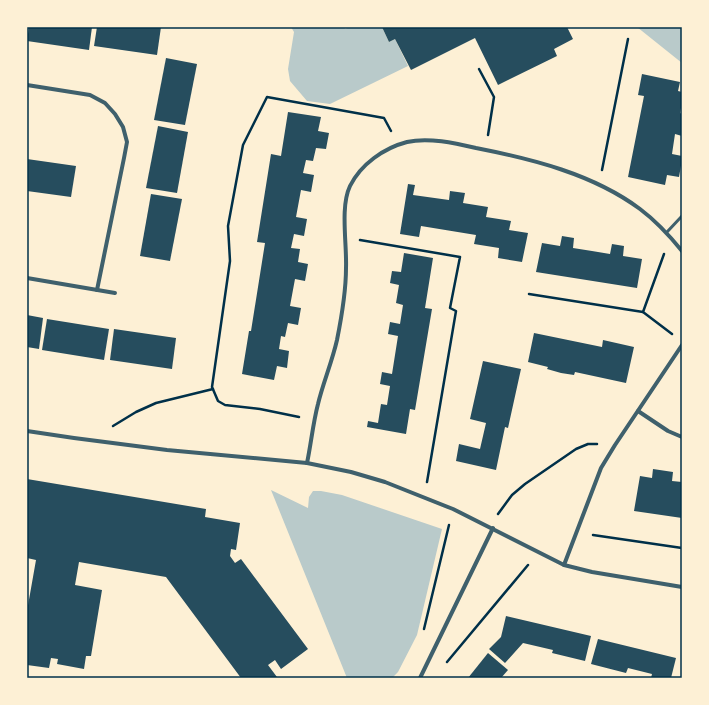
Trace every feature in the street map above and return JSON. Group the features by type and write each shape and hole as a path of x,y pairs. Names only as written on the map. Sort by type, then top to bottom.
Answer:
{"street":[{"path":"27,85 90,95 105,103 115,114 123,127 127,142 97,290"},
{"path":"307,463 317,405 336,341 346,270 345,204 350,186 362,169 377,155 408,142 428,141 458,144 525,158 565,171 598,185 640,208 667,232 682,251"},
{"path":"27,278 115,293"},
{"path":"564,565 601,468 616,443 682,345"},
{"path":"638,411 668,431 682,437"},
{"path":"27,431 167,450 307,463 351,472 385,482 453,509 492,527 564,565 592,572 682,587"},
{"path":"420,678 492,527"}],"lane":[{"path":"667,232 682,216"}],"path":[{"path":"598,185 628,39"},
{"path":"479,69 494,97 485,150"},
{"path":"315,420 260,409 225,405 218,401 212,387 230,261 228,226 243,145 267,97 384,118 398,145"},
{"path":"643,312 670,236"},
{"path":"346,238 460,257 450,308 456,310 425,497"},
{"path":"529,294 643,312 676,337"},
{"path":"91,440 136,412 156,403 213,389"},
{"path":"492,527 502,507 517,491 576,449 588,444 616,443"},
{"path":"430,657 422,642 453,509"},
{"path":"576,532 682,548"},
{"path":"423,673 447,662 539,552"}],"shaded area":[{"path":"291,27 344,27 345,29 350,27 382,27 389,42 395,39 408,66 330,104 307,101 290,81 288,69 294,32"},
{"path":"637,27 682,27 682,63"},
{"path":"271,490 308,508 309,497 313,491 342,495 442,529 417,635 398,672 392,678 347,678"}],"building":[{"path":"29,27 92,27 89,50 27,41"},
{"path":"97,27 161,27 157,55 94,46"},
{"path":"382,27 567,27 573,39 554,49 557,56 498,85 475,38 411,70 395,39 389,42"},
{"path":"166,58 197,64 185,125 154,120"},
{"path":"642,74 680,82 678,91 682,92 680,113 682,114 682,136 675,134 672,154 682,156 682,160 679,177 667,175 665,185 628,177 644,96 638,95"},
{"path":"288,112 321,117 318,131 329,133 326,149 316,148 313,161 306,160 303,173 314,175 311,192 301,190 296,217 307,219 304,236 294,234 291,248 300,249 298,262 308,264 305,281 295,279 290,306 301,308 298,325 288,323 285,337 281,336 279,349 289,351 287,368 277,366 274,380 242,374 249,331 251,331 265,243 257,242 271,154 281,156"},
{"path":"158,126 188,132 177,193 146,188"},
{"path":"27,159 76,166 71,197 27,191"},
{"path":"408,184 415,185 413,195 449,200 450,191 465,193 463,203 488,207 486,217 511,221 509,230 528,233 522,262 498,258 499,248 474,244 476,235 421,226 419,237 400,234"},
{"path":"151,194 182,199 170,261 140,256"},
{"path":"562,236 574,238 573,248 610,254 612,244 624,246 623,256 642,259 637,288 536,272 542,243 560,246"},
{"path":"404,253 433,258 425,308 432,309 415,410 410,409 406,434 367,427 368,421 378,423 381,404 387,405 390,386 380,384 382,372 392,374 398,336 388,334 390,322 400,324 403,305 396,303 399,285 390,283 392,271 401,272"},
{"path":"27,315 43,318 39,349 27,347"},
{"path":"47,319 109,329 104,360 42,350"},
{"path":"114,329 176,338 172,369 110,360"},
{"path":"534,333 602,347 603,340 634,347 626,383 575,372 574,375 561,373 547,369 548,367 528,362"},
{"path":"483,361 521,369 508,428 505,427 496,470 456,461 459,444 480,449 486,423 470,419"},
{"path":"653,469 673,472 672,481 682,482 682,518 634,511 640,476 652,478"},
{"path":"27,479 206,509 205,517 240,523 236,550 231,549 230,556 235,563 241,559 308,649 281,669 275,660 268,665 277,677 276,678 241,678 166,577 79,562 75,585 102,590 91,656 86,656 84,669 57,664 58,659 51,658 49,668 27,665 27,611 36,560 27,558"},
{"path":"506,616 591,636 585,661 552,653 553,650 523,643 505,663 489,649 501,637"},
{"path":"598,639 676,658 671,678 651,678 652,674 628,668 626,673 591,664"},
{"path":"488,653 508,670 501,678 468,678"}]}
